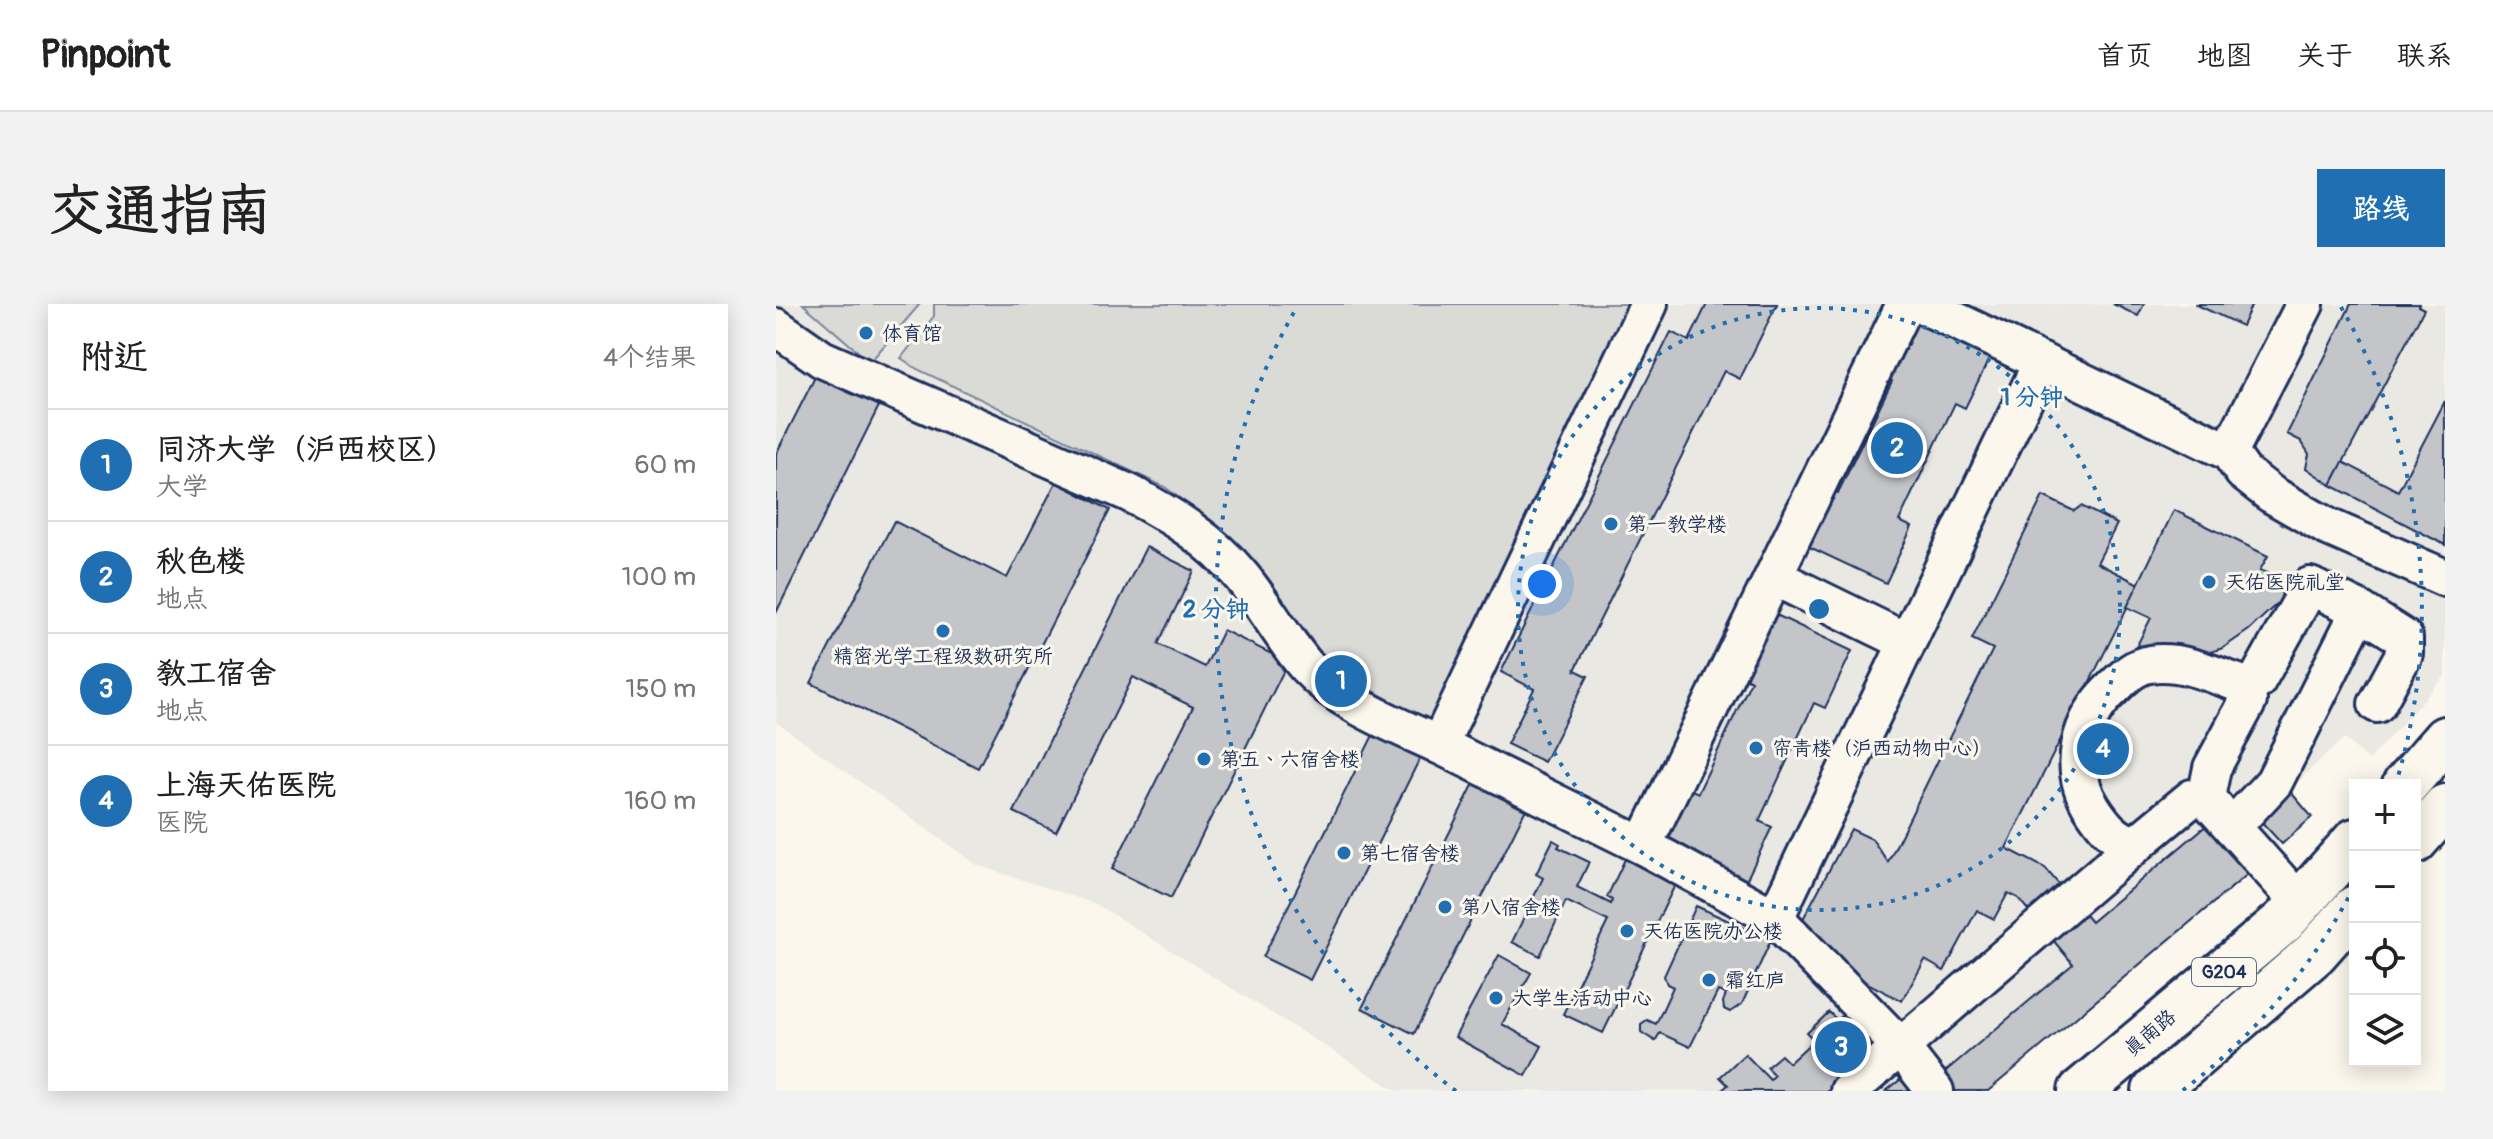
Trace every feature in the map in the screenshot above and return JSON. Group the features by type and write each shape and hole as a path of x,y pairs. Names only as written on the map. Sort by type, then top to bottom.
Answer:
{"main road":[{"path":"2410,779 2445,739"},
{"path":"2421,834 2445,807"},
{"name":"真南路","path":"2081,1091 2284,921 2349,848"},
{"name":"G204","path":"2155,1091 2315,953 2349,915"}],"lane":[{"path":"1439,745 1649,304"},
{"path":"1643,846 1905,304"},
{"path":"1921,304 2229,452 2243,472 2326,526 2445,578"},
{"path":"2229,452 2305,304"},
{"path":"776,327 822,359 1129,493 1172,515 1208,543 1240,574 1306,666 1338,695 1643,846 1775,918 1900,1046 1935,1091"},
{"path":"1775,918 2042,362"},
{"path":"1774,577 1907,642"},
{"path":"2140,841 2129,843 2110,832 2086,798 2077,763 2081,739 2091,714 2128,673 2146,664 2166,663 2246,686 2257,681 2310,586 2360,610 2404,638 2404,654 2377,704"},
{"path":"2232,827 2274,782 2360,610"},
{"path":"2206,798 2212,768 2248,701 2246,686"},
{"path":"1849,1091 2192,798 2206,798 2300,903"}],"shaded area":[{"path":"776,304 2445,304 2445,676 2369,760 2344,738 2289,790 2312,817 1988,1091 1397,1091 1096,904 977,865 776,722"},
{"name":"体育馆","path":"803,304 920,304 870,362"},
{"path":"934,304 1630,304 1431,723 1356,681 1325,658 1261,571 1211,522 1165,487 917,369 901,358 934,316"}],"building":[{"name":"第一教学楼","path":"1707,304 1777,304 1740,379 1724,371 1575,670 1588,676 1544,762 1507,744 1534,689 1501,672 1671,332 1689,341"},
{"path":"2113,304 2144,304 2138,316"},
{"path":"2195,304 2252,304 2242,326"},
{"path":"2351,304 2419,304 2424,309 2331,485 2306,468 2309,454 2301,441 2287,434"},
{"path":"1910,312 1993,351 1965,408 1955,403 1899,521 1912,527 1886,583 1801,543 1827,488 1838,493 1892,381 1881,375"},
{"path":"818,371 881,402 776,613 776,454"},
{"path":"2445,401 2445,545 2331,485 2343,462 2398,491"},
{"name":"精密光学工程级数研究所","path":"1056,482 1110,510 978,768 811,683 894,521 1007,578"},
{"path":"2043,496 2074,511 2081,506 2117,524 2097,563 2139,584 2006,848 2045,868 2091,922 2208,824 2249,873 1988,1091 1955,1091 1941,1075 2073,964 2018,898 2008,893 1994,919 1977,910 1944,971 1925,960 1902,1001 1817,957 1796,932 1851,829 1872,839 1888,862 1993,649 1972,639"},
{"name":"天佑医院礼堂","path":"2174,510 2268,556 2260,570 2277,577 2282,588 2281,600 2249,630 2223,648 2207,653 2134,651 2151,618 2127,607"},
{"name":"第五、六宿舍楼","path":"1146,547 1194,571 1158,644 1205,667 1223,630 1288,662 1171,898 1112,869 1193,707 1133,677 1056,832 1014,812"},
{"name":"帘青楼（沪西动物中心）","path":"1770,612 1852,651 1825,708 1814,703 1759,821 1772,827 1745,883 1660,843 1686,787 1698,793 1751,681 1740,675"},
{"name":"第七宿舍楼","path":"1378,725 1425,748 1310,980 1263,957"},
{"name":"第八宿舍楼","path":"1476,779 1528,805 1414,1034 1362,1008"},
{"path":"2289,790 2312,817 2282,844 2258,818"},
{"name":"天佑医院办公楼","path":"1553,840 1560,844 1558,847 1589,862 1577,887 1611,904 1612,900 1607,897 1625,859 1676,883 1603,1033 1563,1014 1608,921 1566,901 1540,956 1512,942 1543,878 1536,874"},
{"name":"霜红庐","path":"1696,906 1771,940 1742,1004 1730,1012 1724,1009 1726,994 1718,991 1690,1047 1660,1033 1655,1041 1641,1032 1641,1024 1647,1020 1656,1024 1673,987 1667,984 1664,976"},
{"name":"大学生活动中心","path":"1499,955 1531,973 1502,1024 1542,1046 1526,1076 1455,1037"},
{"path":"1848,1010 1882,1054 1842,1091 1721,1091 1728,1085 1720,1077 1745,1054 1770,1080 1774,1076 1767,1067 1781,1055 1789,1063 1814,1040 1807,1033 1829,1012 1837,1020"},
{"path":"1905,1076 1917,1091 1886,1091"}],"place":[{"name":"体育馆","path":"866,333"},
{"name":"秋色楼","path":"1897,448"},
{"name":"第一教学楼","path":"1611,524"},
{"name":"天佑医院礼堂","path":"2209,582"},
{"name":"精密光学工程级数研究所","path":"943,631"},
{"name":"同济大学（沪西校区）","path":"1341,681"},
{"name":"帘青楼（沪西动物中心）","path":"1756,748"},
{"name":"上海天佑医院","path":"2103,749"},
{"name":"第五、六宿舍楼","path":"1204,759"},
{"name":"第七宿舍楼","path":"1344,853"},
{"name":"第八宿舍楼","path":"1445,907"},
{"name":"天佑医院办公楼","path":"1627,931"},
{"name":"霜红庐","path":"1709,980"},
{"name":"大学生活动中心","path":"1496,998"},
{"name":"教工宿舍","path":"1841,1047"}]}
